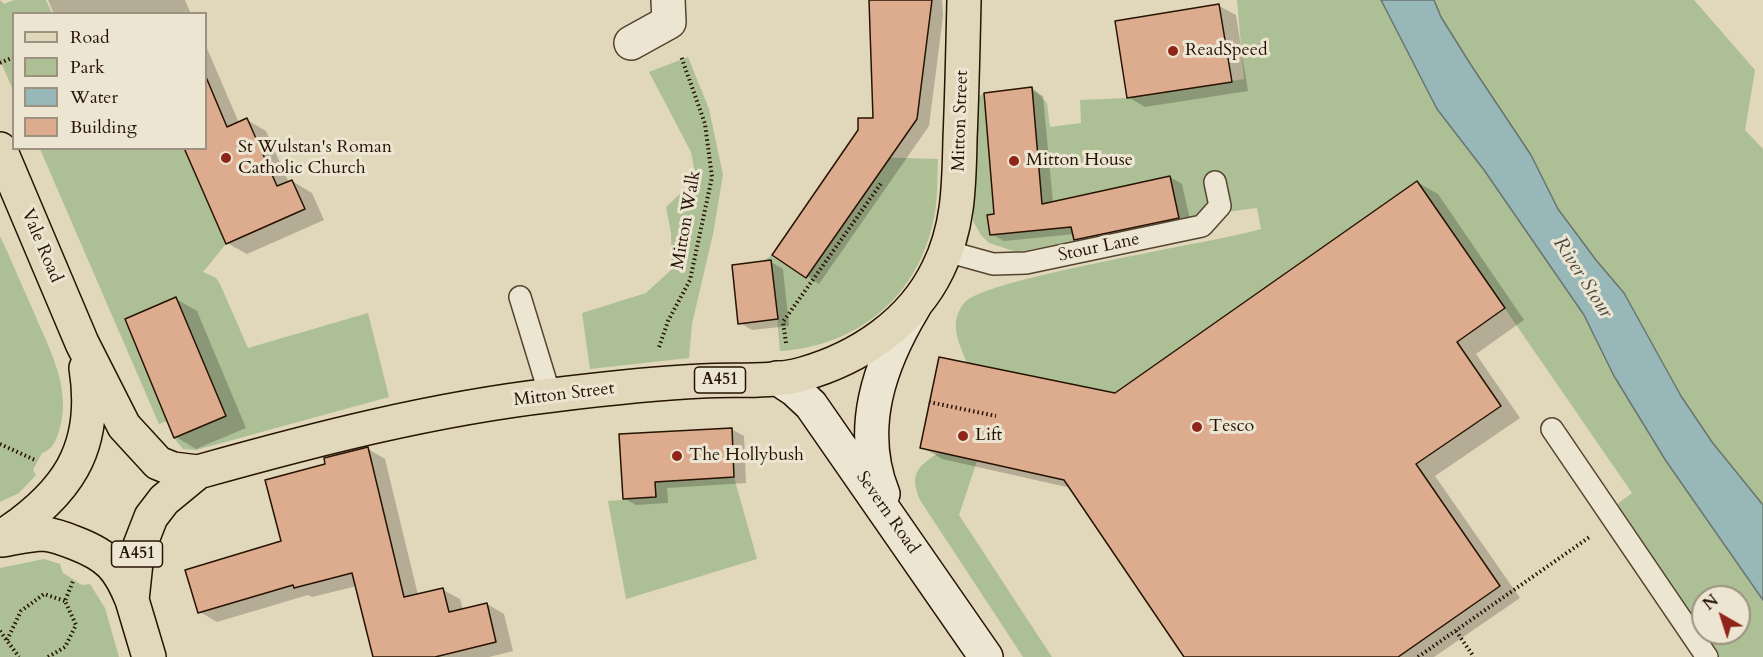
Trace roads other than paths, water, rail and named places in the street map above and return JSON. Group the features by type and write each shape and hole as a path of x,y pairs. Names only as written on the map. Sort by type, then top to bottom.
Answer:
{"main road":[{"name":"Mitton Street","path":"198,472 405,417 550,395 652,385 777,378 804,374 860,351 896,324 916,304 946,251 958,204 964,0"},
{"name":"Vale Road","path":"0,149 81,343"},
{"name":"A451","path":"81,343 112,406 139,445 152,458 172,469 198,472"},
{"path":"0,539 48,502 84,445 90,418 89,386 81,343"},
{"name":"A451","path":"149,657 132,600 137,553 151,517 164,500 198,472"},
{"path":"0,539 41,534 55,536 90,549 109,560 122,576 132,600"}],"street":[{"path":"631,43 668,11"},
{"name":"Mitton Street","path":"897,526 879,484 870,435 876,392 901,329 916,304"},
{"name":"Severn Road","path":"777,378 811,405 986,657"}],"lane":[{"name":"Stour Lane","path":"946,251 993,264 1026,263 1202,226 1220,206 1215,182"},
{"path":"520,297 550,395"},
{"path":"1552,429 1707,657"}],"water":[{"name":"River Stour","path":"1381,0 1434,0 1441,17 1471,65 1531,155 1558,209 1624,293 1681,396 1712,442 1763,505 1763,600 1666,461 1614,376 1584,315 1484,170 1437,109"}],"place":[{"name":"ReadSpeed","path":"1173,51"},
{"name":"St Wulstan's Roman Catholic Church","path":"226,158"},
{"name":"Mitton House","path":"1014,161"},
{"name":"Tesco","path":"1197,427"},
{"name":"Lift","path":"963,436"},
{"name":"The Hollybush","path":"677,456"}]}
